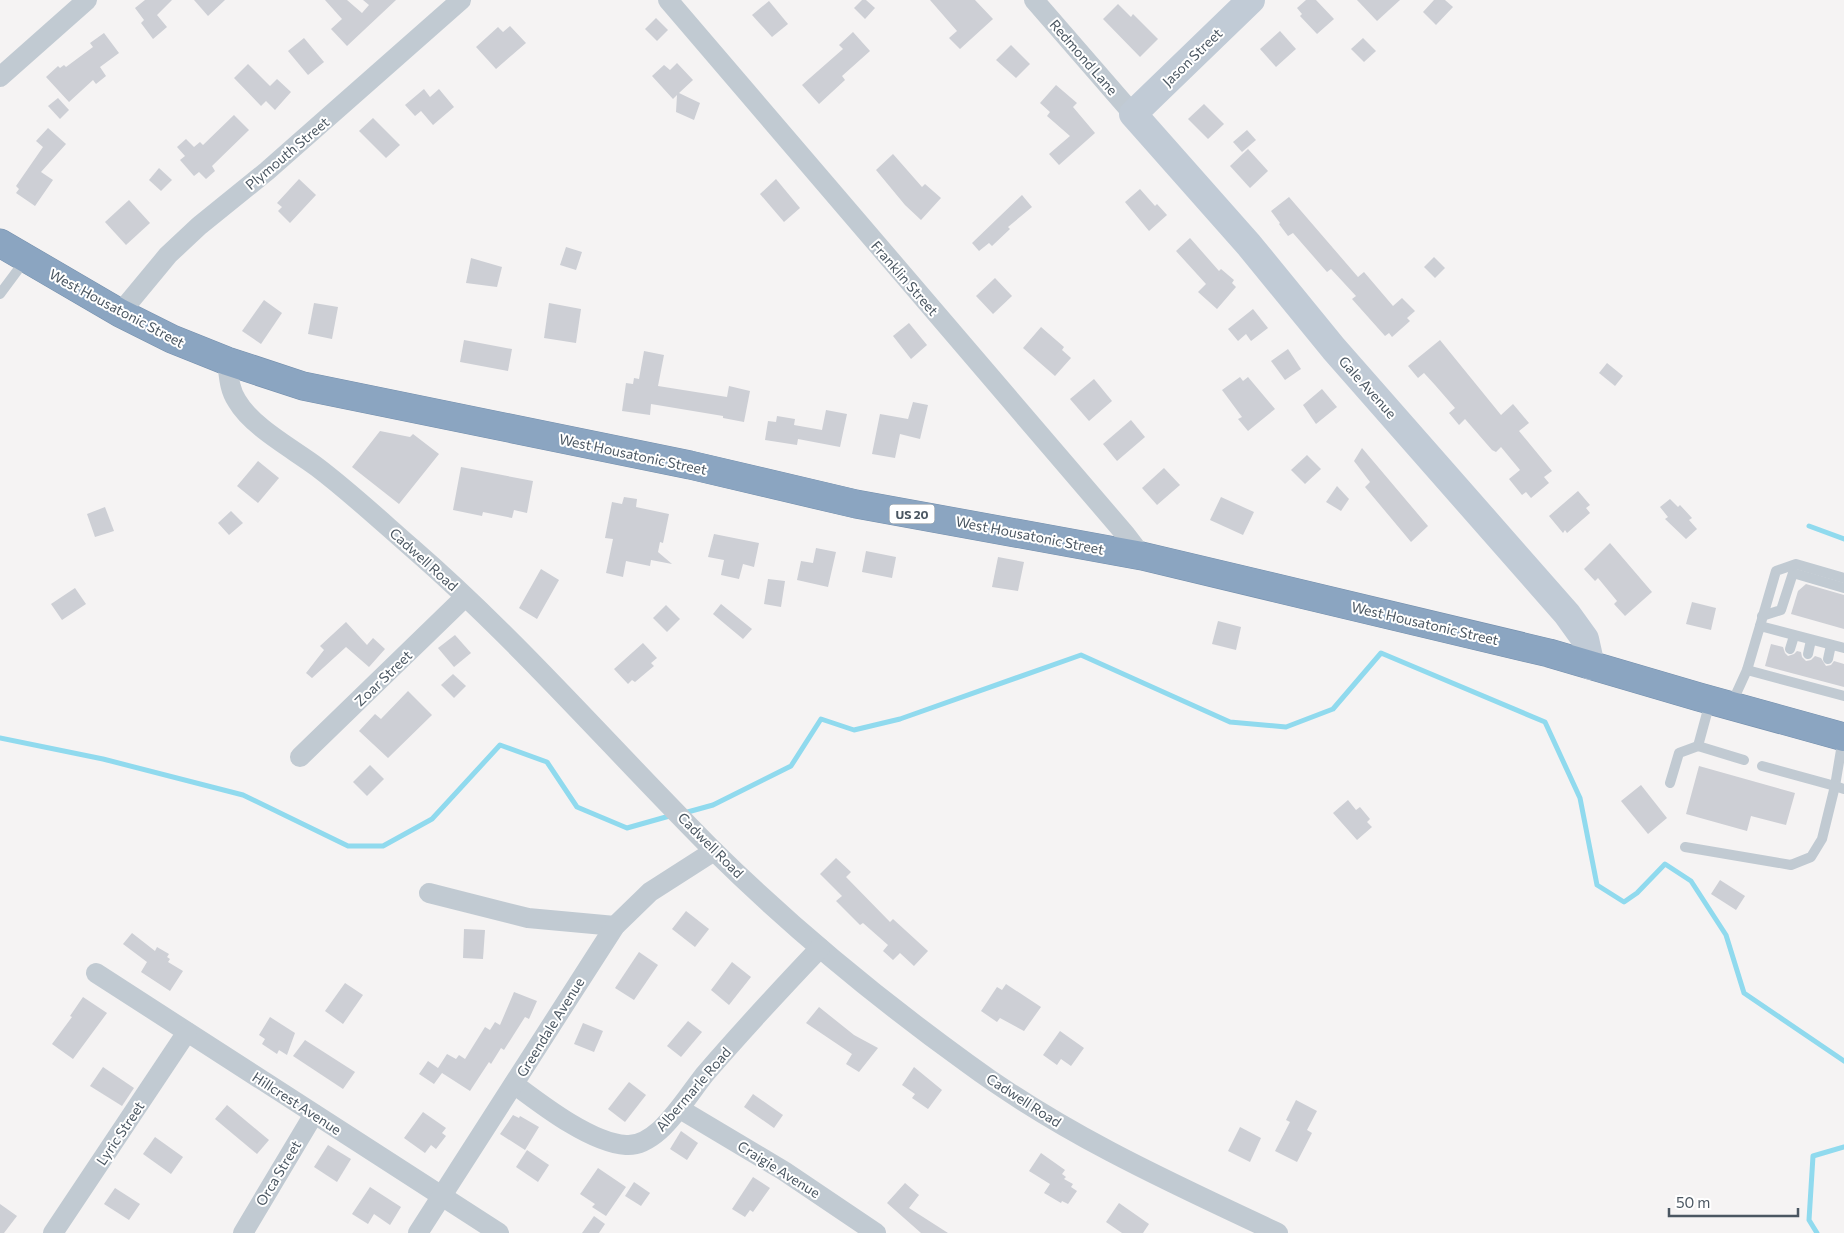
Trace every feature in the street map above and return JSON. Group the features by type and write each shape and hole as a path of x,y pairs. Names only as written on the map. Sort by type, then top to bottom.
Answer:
{"highway":[{"name":"West Housatonic Street","path":"0,243 120,312 172,339 227,361 302,386 402,408 690,465 856,504 1142,556 1443,627 1591,666 1844,737"}],"street":[{"path":"0,77 87,0"},
{"name":"Plymouth Street","path":"120,312 168,255 199,226 280,160 461,0"},
{"name":"Franklin Street","path":"668,0 1142,556"},
{"name":"Redmond Lane","path":"1034,0 1133,114"},
{"name":"Jason Street","path":"1133,114 1251,0"},
{"name":"Gale Avenue","path":"1133,114 1249,245 1334,349 1568,614 1585,639 1591,666"},
{"name":"Cadwell Road","path":"227,361 230,387 238,405 266,431 318,468 465,597 714,851 820,948 866,987 971,1066 1067,1128 1116,1156 1278,1233"},
{"name":"Zoar Street","path":"300,757 465,597"},
{"name":"Greendale Avenue","path":"418,1233 563,1004 615,926 650,892 714,851"},
{"path":"429,893 528,918 615,926"},
{"name":"Albermarle Road","path":"514,1084 573,1124 607,1141 628,1146 645,1141 680,1109 710,1069 820,948"},
{"name":"Hillcrest Avenue","path":"96,973 499,1233"},
{"name":"Lyric Street","path":"53,1233 187,1032"},
{"name":"Craigie Avenue","path":"680,1109 784,1171 876,1233"},
{"name":"Orca Street","path":"243,1233 314,1114"}],"lane":[{"path":"0,294 26,258"},
{"path":"1698,746 1720,703 1747,670 1776,571 1796,564 1844,578"},
{"path":"1761,621 1781,610 1793,573 1844,588"},
{"path":"1761,621 1794,636 1844,648"},
{"path":"1790,649 1794,636"},
{"path":"1808,654 1811,640"},
{"path":"1828,659 1831,646"},
{"path":"1747,670 1784,675 1841,693"},
{"path":"1685,847 1791,865 1811,857 1822,839 1839,788 1844,737"},
{"path":"1670,782 1679,753 1698,746 1744,760"},
{"path":"1762,766 1839,788"}],"building":[{"path":"145,0 172,0 157,15 167,27 153,39 141,23 144,20 135,8"},
{"path":"194,0 225,0 208,16"},
{"path":"325,0 347,0 362,13 369,5 363,0 396,0 347,46 331,29 342,19"},
{"path":"862,0 866,0 875,8 865,19 854,8"},
{"path":"930,0 975,0 993,19 960,49 949,38 957,31"},
{"path":"1306,0 1316,0 1334,19 1317,34 1300,16 1302,14 1297,8"},
{"path":"1357,0 1400,0 1377,21"},
{"path":"1434,0 1445,0 1453,7 1436,25 1423,12"},
{"path":"769,1 788,24 772,37 752,15"},
{"path":"1118,4 1131,17 1133,14 1158,39 1140,57 1103,19"},
{"path":"656,18 668,30 657,41 645,29"},
{"path":"510,26 526,43 496,69 476,47 498,27 503,32"},
{"path":"1280,31 1296,49 1276,67 1260,49"},
{"path":"853,32 870,51 842,76 845,80 819,104 802,85 843,49 839,45"},
{"path":"104,33 119,53 100,67 106,76 96,84 93,80 69,102 46,77 58,66 60,68 64,65 66,67 93,47 90,43"},
{"path":"304,38 324,62 308,75 288,51"},
{"path":"1363,38 1376,51 1364,62 1351,49"},
{"path":"1011,45 1030,64 1016,78 996,60"},
{"path":"677,63 693,80 679,93 700,103 694,120 676,112 677,95 673,99 652,76 664,65 670,70"},
{"path":"248,64 270,86 277,79 291,92 275,110 266,101 261,106 234,78"},
{"path":"1056,85 1077,103 1073,107 1095,133 1059,165 1049,154 1070,136 1047,116 1050,112 1040,103"},
{"path":"424,89 430,97 439,89 454,107 433,125 421,111 415,116 405,105"},
{"path":"58,98 69,110 60,119 48,106"},
{"path":"1204,104 1224,124 1208,139 1188,119"},
{"path":"234,115 249,130 212,166 215,171 206,179 199,172 194,176 180,160 185,156 177,147 186,139 194,147 200,142 203,145"},
{"path":"373,118 400,145 386,158 359,131"},
{"path":"48,128 66,144 41,172 53,180 35,206 16,193 19,189 16,186 43,147 36,141"},
{"path":"1247,130 1256,140 1242,152 1233,142"},
{"path":"1248,149 1268,171 1250,188 1230,166"},
{"path":"893,154 922,187 925,184 941,198 921,220 905,205 876,170"},
{"path":"159,168 172,180 161,191 149,180"},
{"path":"299,179 316,195 290,223 278,211 282,207 277,203"},
{"path":"776,179 800,208 784,222 760,194"},
{"path":"1140,189 1155,206 1157,204 1167,215 1149,231 1125,202"},
{"path":"1022,195 1032,207 1008,227 1010,229 992,246 989,243 979,251 972,243"},
{"path":"1289,197 1358,277 1364,272 1393,306 1402,298 1415,311 1407,318 1410,321 1392,337 1389,333 1385,336 1352,299 1356,296 1331,269 1327,272 1293,233 1288,236 1279,224 1271,211"},
{"path":"129,200 150,223 126,245 105,222"},
{"path":"1190,238 1219,271 1221,269 1234,280 1232,283 1236,287 1217,309 1198,292 1206,284 1176,251"},
{"path":"566,247 582,252 576,270 560,265"},
{"path":"1434,257 1445,268 1435,278 1424,267"},
{"path":"471,258 502,267 497,287 466,283"},
{"path":"995,278 1012,296 993,314 976,296"},
{"path":"264,300 282,313 261,344 242,331"},
{"path":"314,303 338,307 332,339 308,334"},
{"path":"549,303 581,309 576,343 544,338"},
{"path":"1253,309 1268,328 1251,341 1246,334 1238,341 1228,329"},
{"path":"909,323 927,345 911,359 893,336"},
{"path":"1041,327 1064,347 1062,350 1071,358 1055,376 1023,348"},
{"path":"464,340 512,349 508,371 460,362"},
{"path":"1440,340 1501,415 1513,404 1529,423 1519,431 1552,471 1544,477 1549,483 1531,498 1526,492 1522,495 1509,479 1520,470 1501,447 1496,452 1492,450 1465,419 1459,425 1449,413 1455,408 1424,373 1418,378 1408,366"},
{"path":"1288,349 1301,369 1285,380 1271,361"},
{"path":"644,351 664,355 658,386 727,397 729,386 750,391 744,422 723,418 723,416 651,404 650,415 622,411 626,383 633,384 634,378 639,379"},
{"path":"1607,363 1623,376 1615,386 1599,373"},
{"path":"1240,377 1243,381 1248,377 1275,409 1248,431 1238,419 1242,417 1222,390"},
{"path":"1094,379 1112,401 1089,421 1070,399"},
{"path":"1322,389 1337,407 1316,424 1303,405"},
{"path":"913,402 928,405 920,439 900,434 895,458 872,454 880,414 908,419"},
{"path":"826,410 847,414 840,447 798,439 797,445 765,440 768,421 776,422 777,416 795,419 794,425 822,430"},
{"path":"1131,420 1145,437 1117,461 1103,444"},
{"path":"380,431 410,437 413,434 439,454 399,504 352,467"},
{"path":"1362,448 1428,526 1411,542 1365,487 1370,482 1354,461"},
{"path":"1307,455 1321,469 1305,484 1291,470"},
{"path":"258,461 279,478 258,503 237,486"},
{"path":"461,467 533,481 527,513 514,510 512,518 483,512 482,516 453,510"},
{"path":"1164,468 1180,485 1157,505 1142,488"},
{"path":"1337,486 1349,499 1341,511 1326,502"},
{"path":"1578,491 1590,505 1586,508 1590,513 1567,533 1565,530 1563,533 1549,516"},
{"path":"624,497 637,499 636,507 669,514 663,543 660,542 658,552 672,564 651,560 650,566 626,561 623,577 606,573 613,539 605,538 612,502 622,504"},
{"path":"1221,497 1254,512 1243,535 1210,520"},
{"path":"1670,499 1678,507 1680,505 1692,518 1689,520 1697,529 1686,539 1665,519 1668,517 1660,507"},
{"path":"105,507 114,531 95,537 87,514"},
{"path":"231,511 243,523 229,535 218,523"},
{"path":"714,534 759,543 754,567 743,564 739,579 721,575 724,560 708,557"},
{"path":"1610,543 1652,592 1625,616 1614,604 1617,601 1598,578 1595,581 1584,569"},
{"path":"816,548 836,552 828,587 797,580 801,561 813,563"},
{"path":"866,551 896,557 892,578 862,572"},
{"path":"998,557 1024,562 1018,591 992,587"},
{"path":"541,569 559,580 537,619 519,608"},
{"path":"768,579 785,581 781,607 764,604"},
{"path":"1806,584 1844,595 1844,629 1791,614 1798,591"},
{"path":"75,588 86,604 62,620 51,604"},
{"path":"1692,602 1716,608 1711,630 1686,624"},
{"path":"721,604 752,629 743,639 713,614"},
{"path":"666,605 680,619 667,632 653,618"},
{"path":"1218,621 1241,627 1236,650 1212,644"},
{"path":"346,622 367,645 373,638 385,649 369,667 346,647 312,678 306,673 324,650 320,646"},
{"path":"455,635 471,653 454,667 438,648"},
{"path":"643,643 657,658 651,663 654,666 635,682 632,680 628,684 614,669"},
{"path":"1771,644 1783,647 1788,656 1797,651 1801,652 1802,657 1806,661 1811,660 1815,656 1821,658 1826,666 1831,665 1834,661 1844,664 1844,687 1765,666"},
{"path":"453,674 466,686 454,698 441,685"},
{"path":"408,691 432,715 388,758 359,731 375,714 381,719"},
{"path":"370,765 384,779 367,796 353,782"},
{"path":"1699,766 1795,793 1786,825 1751,816 1747,831 1686,814"},
{"path":"1641,785 1667,818 1648,834 1621,801"},
{"path":"1348,800 1356,810 1360,807 1370,819 1367,822 1372,827 1357,840 1333,813"},
{"path":"836,858 851,872 846,877 890,922 893,919 928,951 914,966 900,953 893,960 883,951 888,945 863,923 860,925 836,901 842,896 820,874"},
{"path":"1720,880 1745,896 1736,910 1711,894"},
{"path":"686,911 709,929 695,947 672,929"},
{"path":"464,929 485,930 483,959 463,958"},
{"path":"132,933 155,951 157,947 169,954 167,957 170,959 168,962 183,971 170,991 141,972 147,962 123,944"},
{"path":"639,952 658,965 634,1000 615,988"},
{"path":"732,962 751,977 729,1005 711,990"},
{"path":"345,983 363,995 343,1024 325,1011"},
{"path":"1006,984 1041,1007 1024,1031 1000,1018 997,1022 981,1011 997,987 1002,990"},
{"path":"514,992 537,1001 529,1019 525,1017 504,1050 501,1048 491,1064 489,1062 470,1091 442,1073 434,1084 419,1074 428,1061 438,1068 447,1054 456,1059 459,1055 465,1059 485,1027 490,1030 495,1022 500,1025"},
{"path":"83,997 107,1013 73,1059 52,1044 72,1017 70,1016"},
{"path":"819,1007 854,1035 878,1048 859,1072 846,1064 852,1054 806,1023"},
{"path":"270,1017 295,1033 287,1055 279,1050 277,1054 262,1044 265,1039 259,1035"},
{"path":"688,1021 702,1032 681,1057 667,1046"},
{"path":"583,1023 603,1031 594,1052 574,1044"},
{"path":"1060,1031 1084,1048 1071,1066 1061,1059 1057,1065 1043,1055"},
{"path":"305,1040 355,1072 343,1089 293,1056"},
{"path":"103,1067 134,1088 122,1106 90,1086"},
{"path":"914,1067 942,1090 928,1109 912,1098 915,1094 902,1085"},
{"path":"629,1082 646,1095 625,1122 608,1109"},
{"path":"753,1094 783,1115 774,1128 744,1107"},
{"path":"1296,1100 1317,1111 1307,1130 1312,1133 1297,1162 1275,1151 1290,1122 1286,1120"},
{"path":"227,1105 269,1140 257,1154 215,1119"},
{"path":"423,1112 446,1128 442,1133 446,1136 436,1149 431,1145 425,1153 404,1138"},
{"path":"513,1115 519,1118 520,1116 539,1127 525,1150 500,1134"},
{"path":"1240,1127 1261,1138 1250,1162 1228,1151"},
{"path":"681,1131 698,1143 687,1160 670,1149"},
{"path":"155,1137 183,1157 171,1174 143,1154"},
{"path":"328,1145 351,1159 337,1182 314,1167"},
{"path":"527,1150 549,1165 538,1182 516,1167"},
{"path":"1041,1153 1065,1170 1062,1174 1066,1177 1064,1179 1073,1184 1071,1187 1077,1191 1068,1204 1062,1201 1061,1203 1044,1193 1050,1184 1029,1171"},
{"path":"598,1168 626,1187 606,1216 592,1207 595,1204 580,1194"},
{"path":"753,1177 770,1188 753,1212 750,1210 745,1217 732,1209"},
{"path":"634,1182 650,1193 641,1206 625,1196"},
{"path":"905,1183 919,1195 909,1208 948,1233 921,1233 887,1203"},
{"path":"370,1187 401,1207 390,1225 374,1214 368,1224 352,1214"},
{"path":"115,1188 140,1204 129,1220 104,1204"},
{"path":"1119,1203 1149,1224 1143,1233 1122,1233 1106,1222"},
{"path":"0,1204 17,1216 4,1233 0,1233"},
{"path":"594,1216 605,1224 599,1233 582,1233"}],"waterway":[{"path":"1809,526 1844,539"},
{"path":"684,813 713,805 791,766 821,719 854,730 900,719 1081,655 1230,722 1286,727 1333,709 1381,653 1545,722 1580,798 1597,885 1624,902 1637,893 1665,864 1691,881 1726,935 1744,993 1844,1061"},
{"path":"0,738 103,759 243,795 348,846 383,846 432,819 500,745 547,762 577,807 627,828 673,815"},
{"path":"1817,1233 1809,1220 1813,1156 1844,1147"}]}
